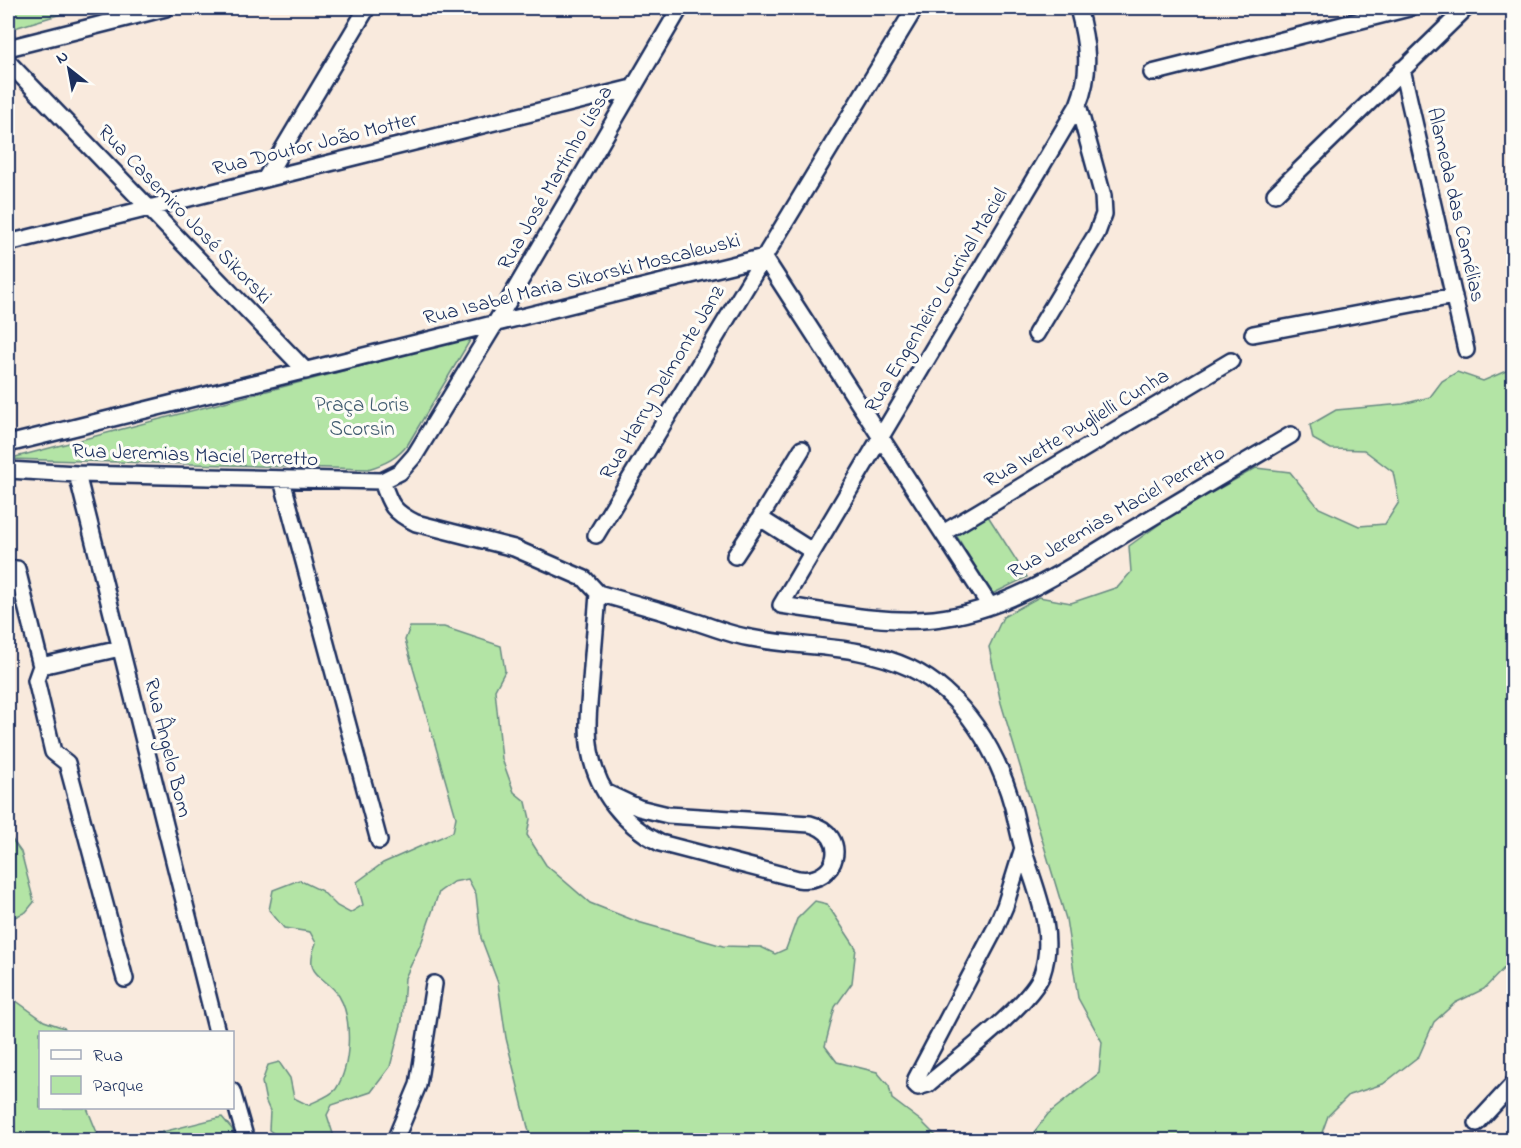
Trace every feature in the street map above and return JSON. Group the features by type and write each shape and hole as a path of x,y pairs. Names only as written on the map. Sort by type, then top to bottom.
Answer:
{"street":[{"path":"8,48 166,8"},
{"path":"265,179 367,8"},
{"name":"Rua José Martinho Lissa","path":"382,481 400,472 409,464 495,324 680,8"},
{"name":"Rua Harry Delmonte Janz","path":"596,535 915,8"},
{"name":"Rua Engenheiro Lourival Maciel","path":"781,605 1078,105 1088,66 1087,48 1078,8"},
{"path":"1152,73 1409,8"},
{"path":"1275,194 1466,8"},
{"name":"Rua Casemiro José Sikorski","path":"8,62 306,371"},
{"name":"Alameda das Camélias","path":"1402,69 1466,350"},
{"name":"Rua Doutor João Motter","path":"8,243 632,88"},
{"path":"1036,334 1097,233 1104,214 1103,196 1078,105"},
{"name":"Rua Isabel Maria Sikorski Moscalewski","path":"8,444 764,257 990,606"},
{"path":"1253,334 1454,297"},
{"name":"Rua Ivette Puglielli Cunha","path":"943,533 1232,361"},
{"name":"Rua Jeremias Maciel Perretto","path":"781,605 903,619 933,619 990,606 1012,598 1053,577 1291,435"},
{"path":"735,556 802,448"},
{"name":"Rua Jeremias Maciel Perretto","path":"8,470 282,480 382,481"},
{"name":"Rua Ângelo Bom","path":"78,474 217,1031"},
{"path":"282,480 379,841"},
{"path":"382,481 392,507 402,516 416,523 514,548 585,579 598,593 741,636 846,648 868,653 913,669 949,696 979,729 1004,780 1013,806 1023,848 1045,918 1047,953 1041,975 1026,997 990,1032 928,1084 918,1087 915,1084 916,1079 1000,916 1023,848"},
{"path":"760,518 813,551"},
{"path":"8,569 17,569 41,666 36,680 53,752 66,763 125,978"},
{"path":"598,593 588,728 590,751 599,781 618,812 628,824 643,835 678,849 808,881 820,877 829,870 835,858 835,846 830,835 821,827 810,824 668,815 639,808 607,793"},
{"path":"41,666 120,648"},
{"path":"395,1140 418,1085 434,984"},
{"path":"1478,1123 1514,1083"},
{"path":"234,1098 246,1140"}],"green space":[{"path":"8,8 81,8 8,30"},
{"name":"Praça Loris Scorsin","path":"472,337 408,444 391,460 368,469 8,459"},
{"path":"1513,368 1514,941 1507,947 1507,965 1484,989 1455,1003 1434,1022 1419,1056 1383,1084 1349,1095 1328,1116 1320,1138 1322,1140 1028,1140 1048,1114 1099,1073 1102,1042 1078,998 1066,919 1001,703 989,647 1003,617 1039,597 1071,603 1118,587 1131,572 1129,546 1175,513 1256,468 1290,472 1319,508 1359,526 1385,524 1399,502 1393,472 1364,450 1331,449 1313,439 1310,425 1336,410 1403,404 1430,397 1442,381 1457,372 1483,381"},
{"path":"988,516 1027,577 992,594 956,535"},
{"path":"410,627 444,627 501,646 505,671 495,690 502,759 514,792 526,802 530,819 527,835 546,865 590,903 638,922 723,946 761,947 775,954 786,949 797,919 815,901 827,904 856,948 852,983 835,1007 825,1046 837,1062 877,1072 889,1086 892,1099 921,1121 940,1140 531,1140 506,1038 498,983 481,938 476,894 468,879 453,882 439,892 422,941 405,978 402,1021 390,1067 371,1092 332,1105 327,1115 335,1140 283,1140 269,1130 270,1111 262,1082 268,1065 279,1062 290,1078 294,1098 308,1105 336,1089 345,1068 348,1042 344,1006 339,996 313,969 312,954 316,943 310,932 284,928 269,910 273,890 299,880 322,891 337,906 350,913 363,905 357,882 383,863 453,832 456,817 405,640"},
{"path":"8,838 11,838 21,852 34,902 26,912 8,920"},
{"path":"8,995 44,1021 64,1028 66,1031 39,1031 39,1109 87,1109 100,1140 8,1140"},
{"path":"222,1117 232,1129 235,1140 130,1140"}]}
